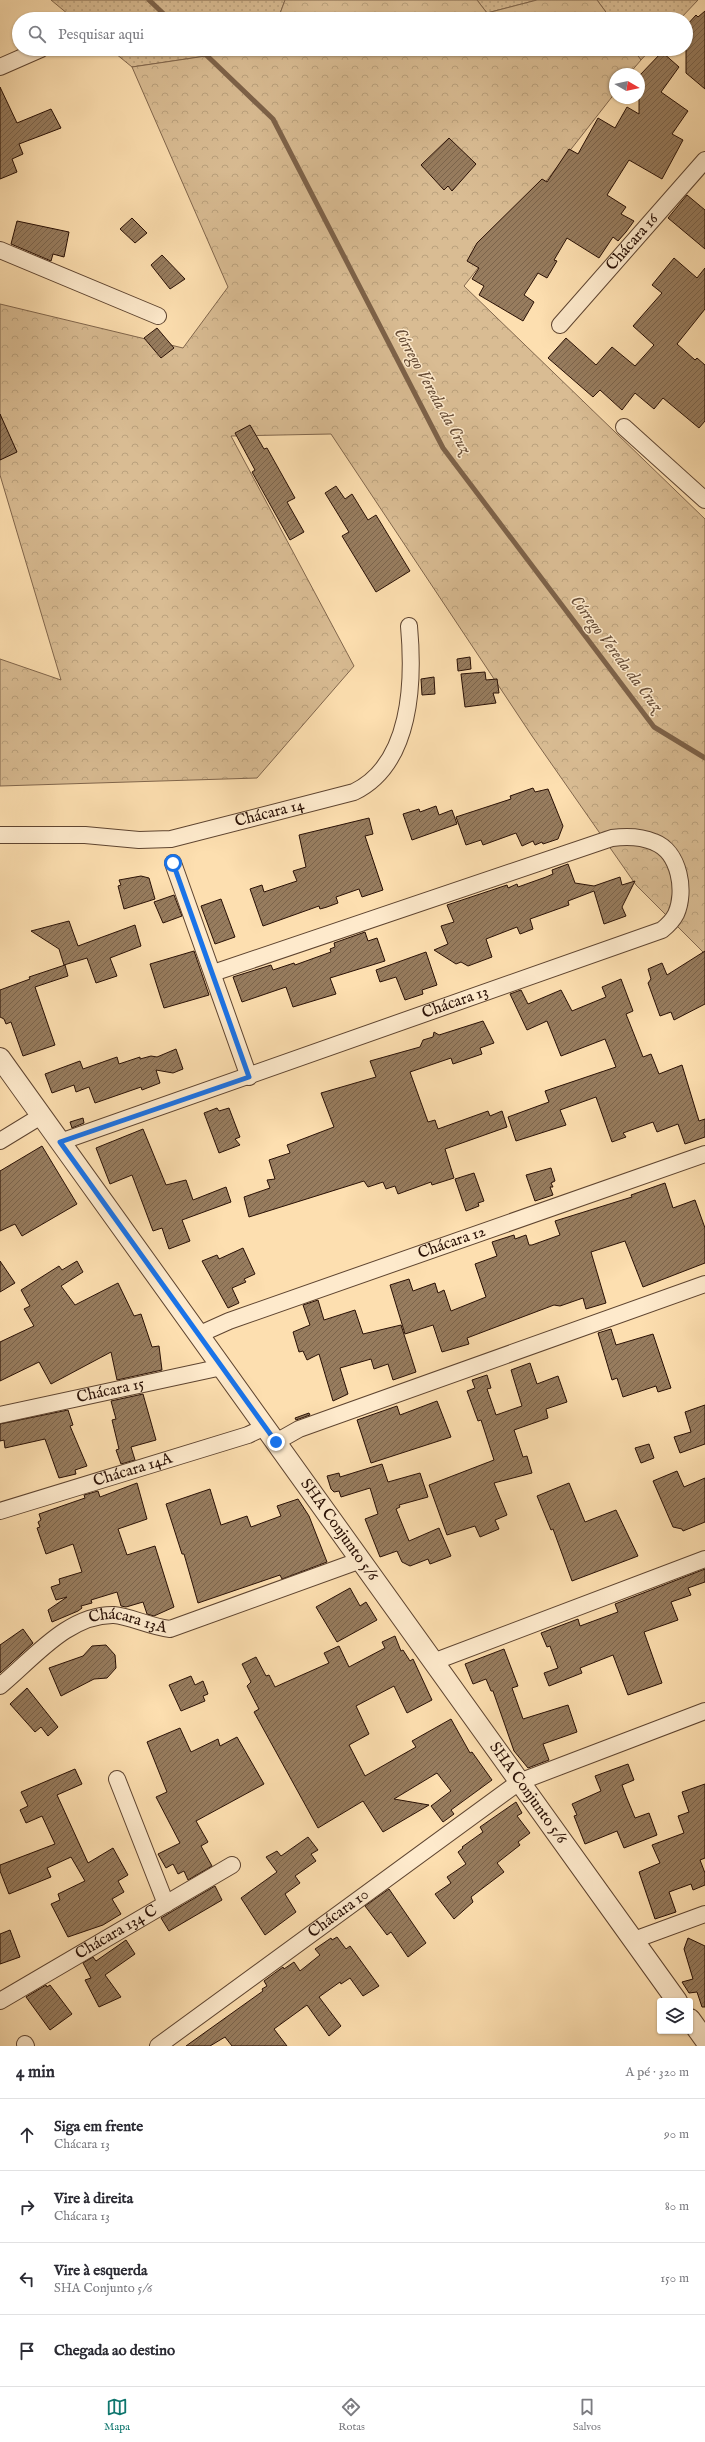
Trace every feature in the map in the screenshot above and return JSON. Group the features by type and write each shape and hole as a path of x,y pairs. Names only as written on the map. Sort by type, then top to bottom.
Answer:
{"street":[{"path":"0,67 25,56"},
{"name":"Chácara 16","path":"560,325 705,160"},
{"path":"0,250 158,316"},
{"path":"624,426 705,500"},
{"name":"Chácara 14","path":"0,835 85,835 139,840 171,839 354,792 365,787 373,780 394,752 402,735 412,679 409,626"},
{"name":"Chácara 13","path":"60,1142 249,1077 662,930 676,915 681,897 680,877 670,855 656,842 629,835 588,844 213,973"},
{"path":"173,863 249,1077"},
{"name":"SHA Conjunto 5/6","path":"0,1058 200,1334 222,1367 361,1560 440,1659 528,1778 634,1940 676,1998"},
{"path":"0,1141 41,1116"},
{"name":"Chácara 12","path":"200,1334 229,1321 705,1154"},
{"path":"271,1435 299,1429 705,1284"},
{"name":"Chácara 15","path":"0,1415 222,1367"},
{"name":"Chácara 14A","path":"0,1511 248,1435 271,1435"},
{"path":"440,1659 705,1559"},
{"name":"Chácara 13A","path":"0,1686 57,1637 93,1617 115,1615 153,1627 170,1629 361,1560"},
{"name":"Chácara 10","path":"158,2046 528,1778 705,1710"},
{"path":"117,1779 166,1904"},
{"name":"Chácara 134 C","path":"0,2001 232,1865"},
{"path":"634,1940 705,1914"},
{"path":"693,2023 705,2039"}],"green space":[{"path":"51,0 285,0 281,12 66,12"},
{"path":"285,0 477,0 486,12 281,12"},
{"path":"477,0 537,0 491,12 486,12"},
{"path":"537,0 597,0 606,12 491,12"},
{"path":"597,0 698,0 687,12 606,12"},
{"path":"119,56 206,56 132,67"},
{"path":"206,56 638,56 641,60 634,68 609,68 609,101 464,286 705,519 705,954 636,885 532,736 331,434 231,436 354,666 257,778 0,786 0,659 61,680 0,475 0,304 183,348 228,287 132,67"},
{"path":"638,56 645,56 641,60"}],"building":[{"path":"705,11 705,89 686,73 686,56 693,56 693,18 696,15 698,17"},
{"path":"658,56 667,56 679,67 661,92 688,111 672,134 683,140 662,179 629,160 607,195 626,207 621,214 634,221 626,232 618,241 613,237 599,258 567,238 554,260 557,261 547,278 538,273 524,295 534,302 523,321 479,295 484,286 472,279 479,268 467,261 477,243 542,179 547,182 569,149 578,154 598,118 615,128 627,107 639,114 639,104 645,104 645,70"},
{"path":"0,87 17,123 51,109 61,128 19,144 23,154 12,159 17,172 0,179"},
{"path":"449,138 476,164 452,191 448,186 444,190 421,165"},
{"path":"687,195 705,210 705,249 668,218"},
{"path":"132,218 147,233 135,243 120,229"},
{"path":"17,221 69,232 64,257 53,254 51,261 11,244"},
{"path":"162,255 185,279 170,289 151,265"},
{"path":"674,258 697,278 705,268 705,309 677,344 695,360 697,358 705,365 705,421 699,428 663,398 654,409 635,393 622,410 600,390 593,397 548,358 566,338 596,365 612,347 635,366 654,345 633,326 662,293 652,285"},
{"path":"157,328 174,348 161,358 144,338"},
{"path":"0,414 17,452 0,460"},
{"path":"250,425 264,449 267,448 295,498 287,502 304,532 290,540 252,472 255,470 235,433"},
{"path":"336,486 345,499 352,494 368,520 376,515 410,571 376,592 342,536 349,532 325,493"},
{"path":"470,657 471,669 458,671 457,659"},
{"path":"485,672 486,680 497,679 499,693 493,693 496,703 465,707 461,674"},
{"path":"434,677 435,694 422,695 421,679"},
{"path":"533,788 535,792 548,789 563,826 558,839 535,845 533,841 522,846 516,833 483,845 481,840 466,845 456,817 511,799 510,796"},
{"path":"436,806 439,815 452,810 457,824 412,840 403,814 419,809 420,812"},
{"path":"369,818 373,834 365,836 383,890 362,897 359,889 336,897 338,903 320,909 319,906 263,926 250,889 262,885 264,892 297,881 293,871 306,867 299,835"},
{"path":"568,864 575,883 594,886 620,877 622,885 635,881 622,907 626,916 604,924 594,891 568,901 569,905 530,919 533,929 520,934 517,927 486,939 492,957 468,966 461,962 456,964 434,950 448,944 441,926 454,922 447,905 507,885 508,888 517,884 518,887 553,874 552,870"},
{"path":"141,876 149,878 155,899 124,909 118,886 121,885 119,880"},
{"path":"174,895 182,916 163,923 154,902"},
{"path":"221,899 235,937 215,944 201,906"},
{"path":"69,921 78,946 135,925 141,946 110,958 117,976 96,983 87,958 64,965 59,949 31,931"},
{"path":"365,932 368,941 377,938 385,961 330,978 336,994 293,1007 286,987 242,1002 233,977 271,965 273,970 294,963 295,965 331,952 330,949 335,947 334,943"},
{"path":"194,951 209,995 164,1008 150,964"},
{"path":"705,951 705,1004 674,1020 671,1012 660,1016 648,983 651,979 648,969 662,963 667,975"},
{"path":"426,952 437,985 422,990 423,994 405,1000 396,977 380,982 376,970"},
{"path":"65,965 68,976 35,987 55,1045 23,1056 11,1022 6,1024 4,1019 0,1017 0,990 30,979 29,977"},
{"path":"621,979 633,1011 626,1014 643,1057 651,1054 659,1074 682,1065 699,1121 705,1119 705,1137 685,1144 678,1124 657,1132 653,1122 623,1133 626,1137 612,1142 596,1097 560,1110 566,1125 516,1141 508,1117 549,1102 545,1091 616,1067 605,1039 561,1056 547,1021 527,1030 510,994 521,990 528,1004 561,990 572,1011 606,997 602,987"},
{"path":"483,1021 494,1043 480,1048 482,1054 453,1064 451,1058 410,1072 428,1122 435,1120 438,1129 488,1111 490,1116 502,1111 507,1127 445,1149 454,1178 432,1185 431,1182 398,1194 395,1186 386,1189 383,1182 368,1187 364,1181 249,1217 244,1197 270,1188 267,1180 275,1179 269,1160 290,1153 287,1145 334,1127 321,1093 376,1077 370,1061 420,1047 423,1040 433,1037 434,1032 439,1035"},
{"path":"176,1049 183,1069 173,1073 156,1070 160,1083 142,1090 141,1087 95,1103 89,1087 76,1092 74,1085 52,1093 45,1074 80,1061 83,1069 117,1057 119,1064 140,1057 140,1059 151,1056 157,1057"},
{"path":"217,1108 219,1111 229,1108 240,1137 235,1139 240,1145 219,1153 204,1113"},
{"path":"83,1118 84,1123 72,1128 70,1122"},
{"path":"143,1129 166,1185 186,1180 193,1200 226,1187 231,1202 182,1220 190,1241 169,1249 162,1228 153,1231 132,1175 110,1184 96,1148"},
{"path":"42,1146 77,1204 22,1236 15,1224 0,1231 0,1171"},
{"path":"551,1168 555,1181 551,1183 553,1187 550,1187 553,1195 535,1201 526,1175"},
{"path":"474,1173 484,1201 478,1203 479,1206 466,1211 455,1179"},
{"path":"665,1183 673,1208 695,1200 705,1228 705,1263 643,1287 625,1241 591,1252 606,1303 586,1309 583,1298 560,1306 554,1305 467,1338 469,1344 442,1352 433,1325 405,1334 390,1285 409,1279 413,1291 435,1283 438,1293 444,1290 451,1311 486,1297 475,1264 497,1256 492,1242 514,1235 515,1239 526,1235 529,1245 532,1245 560,1235 555,1221 632,1197 631,1195"},
{"path":"243,1248 255,1274 244,1279 246,1282 232,1288 239,1303 228,1308 202,1261 217,1255 219,1259"},
{"path":"0,1261 15,1283 0,1292"},
{"path":"77,1261 83,1272 61,1286 75,1305 118,1283 134,1316 141,1314 152,1347 159,1346 162,1370 117,1380 111,1352 51,1384 39,1362 0,1381 0,1342 34,1326 24,1309 30,1306 21,1290 59,1266 62,1270"},
{"path":"318,1300 324,1320 355,1310 363,1334 401,1325 416,1372 393,1380 388,1364 374,1369 371,1359 340,1368 348,1394 333,1401 319,1354 307,1360 303,1351 299,1352 293,1332 310,1325 303,1305"},
{"path":"611,1329 616,1345 653,1334 671,1388 658,1392 656,1386 623,1397 617,1378 612,1380 598,1333"},
{"path":"530,1363 537,1384 558,1376 567,1402 546,1409 548,1418 514,1430 523,1457 527,1456 532,1473 494,1483 507,1515 495,1520 499,1529 480,1537 475,1526 447,1535 429,1485 494,1460 481,1420 478,1421 467,1391 475,1388 472,1380 487,1375 491,1388 487,1389 496,1415 522,1406 511,1370"},
{"path":"143,1394 156,1440 131,1447 135,1460 121,1464 116,1450 119,1449 112,1420 116,1419 111,1401"},
{"path":"437,1401 451,1437 371,1463 357,1420 397,1406 400,1415"},
{"path":"705,1405 705,1444 680,1453 674,1437 691,1432 685,1412"},
{"path":"68,1410 73,1425 70,1426 87,1466 75,1470 76,1474 59,1478 45,1439 5,1448 4,1440 0,1441 0,1424"},
{"path":"309,1413 310,1415 296,1420 295,1418"},
{"path":"649,1444 654,1458 641,1463 635,1448"},
{"path":"382,1464 388,1482 420,1473 428,1497 399,1505 400,1507 396,1509 409,1541 439,1528 451,1556 430,1564 428,1559 410,1566 402,1562 397,1551 380,1557 365,1519 378,1514 370,1488 341,1497 339,1491 334,1492 331,1489 327,1476 339,1473 340,1477"},
{"path":"677,1471 684,1487 705,1478 705,1522 683,1531 682,1529 673,1527 653,1481"},
{"path":"137,1483 147,1519 118,1529 127,1555 155,1546 174,1607 154,1616 147,1614 143,1602 126,1607 121,1606 117,1592 91,1600 92,1603 81,1606 82,1608 78,1611 52,1622 48,1610 67,1597 56,1600 51,1587 60,1584 59,1579 82,1572 73,1544 46,1554 37,1528 40,1527 38,1522 41,1520 39,1514 85,1498 84,1495 98,1491 100,1497"},
{"path":"569,1483 585,1522 616,1510 638,1556 572,1581 553,1529 551,1530 537,1496"},
{"path":"210,1489 221,1525 247,1516 251,1527 281,1516 277,1506 298,1499 309,1516 327,1562 282,1579 280,1575 198,1603 184,1554 182,1554 166,1504"},
{"path":"705,1569 705,1582 688,1588 691,1595 671,1602 678,1620 644,1632 662,1683 628,1695 613,1655 580,1668 582,1673 549,1686 544,1673 558,1668 550,1646 547,1647 541,1633 578,1619 580,1626 618,1612 615,1604"},
{"path":"350,1588 360,1606 366,1602 377,1620 337,1642 316,1607"},
{"path":"23,1629 33,1643 0,1673 0,1645"},
{"path":"395,1636 401,1651 403,1650 410,1661 413,1659 432,1700 407,1713 394,1686 356,1706 369,1734 349,1745 365,1776 416,1747 412,1741 451,1719 470,1753 472,1752 492,1780 451,1810 454,1814 443,1822 431,1806 451,1791 437,1773 394,1799 429,1805 383,1832 363,1801 318,1828 254,1712 259,1709 247,1686 251,1682 242,1664 256,1657 266,1676 269,1675 275,1687 329,1663 324,1653 339,1646 349,1667 385,1648 382,1642"},
{"path":"106,1645 115,1655 116,1668 107,1678 94,1679 61,1696 49,1668 83,1656 92,1646"},
{"path":"504,1649 518,1686 512,1688 523,1719 568,1705 577,1732 543,1744 549,1760 528,1768 514,1751 493,1691 491,1691 486,1679 473,1684 465,1664"},
{"path":"191,1676 195,1685 203,1681 208,1694 203,1696 205,1701 181,1711 169,1685"},
{"path":"27,1688 58,1727 48,1736 41,1727 35,1732 10,1704"},
{"path":"180,1728 191,1752 218,1739 220,1746 237,1737 264,1784 196,1821 208,1842 201,1846 212,1866 188,1880 184,1871 178,1874 173,1864 166,1868 158,1854 180,1843 156,1797 167,1792 147,1742"},
{"path":"628,1764 634,1780 622,1785 626,1796 635,1818 649,1813 657,1835 624,1848 617,1831 585,1844 574,1816 577,1815 572,1804 601,1791 595,1776"},
{"path":"75,1769 82,1784 57,1795 88,1863 113,1848 128,1875 118,1881 124,1892 112,1899 121,1914 103,1925 68,1937 51,1904 60,1900 58,1894 85,1881 71,1857 47,1868 51,1877 9,1894 0,1871 0,1865 55,1844 42,1816 26,1823 20,1810 28,1806 21,1792"},
{"path":"705,1784 705,1858 700,1860 705,1873 705,1885 693,1890 691,1884 669,1892 676,1912 655,1919 639,1872 660,1863 652,1845 684,1833 678,1816 689,1812 682,1792"},
{"path":"516,1802 522,1813 517,1816 530,1833 518,1842 520,1845 497,1863 504,1872 471,1897 473,1902 454,1919 435,1894 451,1883 447,1877 466,1864 458,1852 463,1848 462,1847 483,1832 480,1827"},
{"path":"308,1837 318,1850 311,1854 316,1861 295,1876 300,1883 285,1894 296,1912 265,1935 241,1898 277,1872 266,1857 277,1851 281,1856"},
{"path":"215,1886 222,1900 169,1931 161,1918"},
{"path":"389,1889 426,1943 408,1957 391,1932 387,1935 365,1906"},
{"path":"10,1930 20,1957 0,1964 0,1934"},
{"path":"337,1937 346,1949 350,1946 379,1986 363,1996 350,1978 341,1984 340,1982 319,1997 341,2026 329,2036 307,2005 274,2029 287,2046 232,2046 225,2037 210,2046 186,2046 263,1991 262,1989 267,1986 264,1981 283,1967 284,1969 294,1962 300,1971 320,1955 315,1949 331,1938 332,1940"},
{"path":"688,1938 705,1946 705,2007 702,2007 697,1992 689,1993 682,1982 693,1979 684,1949"},
{"path":"126,1940 135,1954 105,1975 121,1997 99,2007 85,1980 91,1978 83,1963 93,1957 96,1961"},
{"path":"46,1985 47,1987 50,1985 72,2014 50,2030 26,1997"}],"waterway":[{"name":"Córrego Vereda da Cruz","path":"149,0 162,12"},
{"name":"Córrego Vereda da Cruz","path":"207,56 273,119 443,448 654,727 705,758"}],"route":[{"path":"173,863 249,1077 60,1142 200,1334 276,1442"}]}
